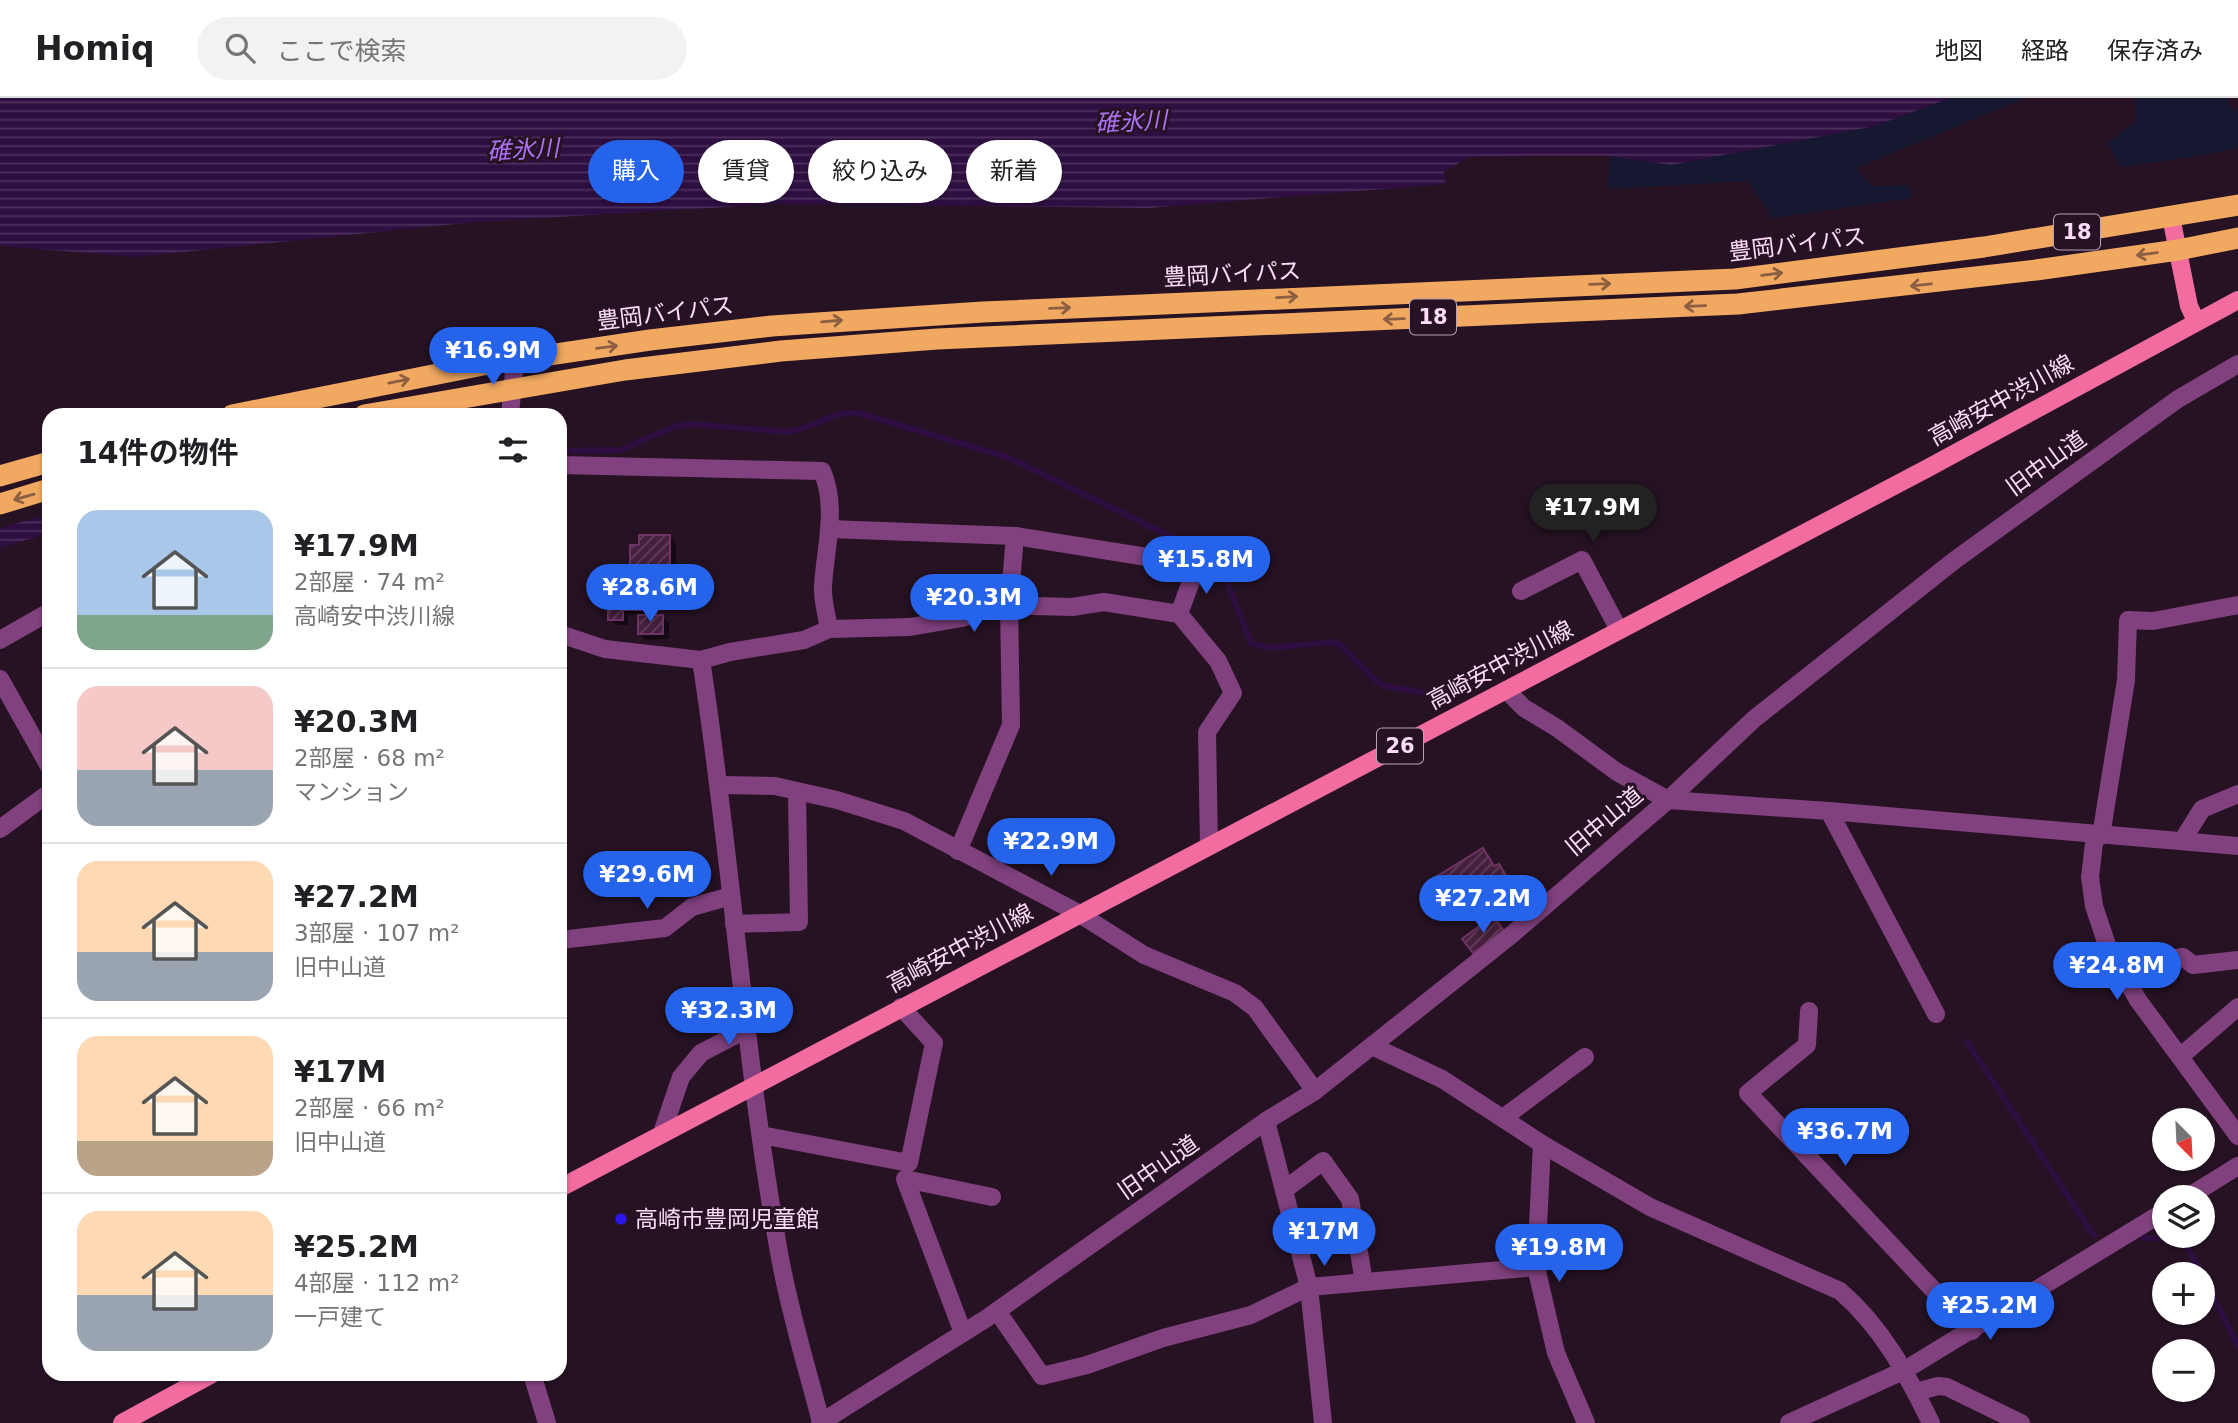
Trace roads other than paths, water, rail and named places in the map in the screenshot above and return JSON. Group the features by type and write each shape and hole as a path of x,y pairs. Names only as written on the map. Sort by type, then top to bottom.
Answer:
{"highway":[{"name":"豊岡バイパス","path":"268,408 515,360 691,335 872,318 1735,279 1984,247 2238,205"},
{"name":"18","path":"402,408 625,370 781,351 937,339 1738,304 1940,283 2178,250 2238,238"},
{"path":"0,476 42,464"},
{"path":"0,504 42,491"}],"main road":[{"path":"2171,216 2189,306 2196,321"},
{"name":"高崎安中渋川線","path":"567,1184 1928,468 2238,300"},
{"path":"122,1423 199,1381"}],"street":[{"path":"511,408 515,360"},
{"name":"旧中山道","path":"821,1423 997,1311 1266,1121 1315,1091 1510,936 1668,800 1754,719 1955,560 2178,399 2238,364"},
{"path":"567,465 822,471 827,483 830,529 823,589 829,629"},
{"path":"830,529 1015,536 1197,565 1179,614"},
{"path":"958,851 1011,725 1009,606 1015,536"},
{"path":"1521,591 1582,560 1619,631"},
{"path":"567,636 605,649 701,660 730,652 804,640 829,629 910,627 962,618 998,605 1072,607 1104,602 1179,614 1218,661 1233,693 1206,732 1209,846"},
{"path":"2238,605 2153,621 2128,621 2126,680 2090,877 2094,906 2108,948 2138,1000 2238,1136"},
{"path":"0,640 42,616"},
{"path":"701,660 720,785 753,1085 780,1261 821,1423"},
{"path":"0,679 42,754"},
{"path":"1506,690 1524,708 1558,727 1617,772 1668,800 2238,846"},
{"path":"720,785 775,786 837,800 904,821 1078,914 1144,955 1235,993 1255,1008 1315,1091"},
{"path":"734,924 799,922 797,792"},
{"path":"2182,841 2202,809 2238,794"},
{"path":"0,829 42,798"},
{"path":"1829,811 1936,1014"},
{"path":"567,939 665,928 692,907 731,896"},
{"path":"2124,976 2147,963 2183,957 2193,965 2238,960"},
{"path":"761,1135 909,1163 934,1043 901,1007"},
{"path":"2181,1056 2238,1007"},
{"path":"1809,1011 1807,1045 1748,1093 1972,1331"},
{"path":"662,1133 681,1077 701,1053 747,1029"},
{"path":"1372,1046 1442,1079 1542,1144 1650,1207 1840,1291 1863,1310 1905,1370 1931,1423"},
{"path":"1503,1118 1585,1058"},
{"path":"1266,1121 1309,1287 1323,1423"},
{"path":"1542,1144 1536,1267 1556,1353 1586,1423"},
{"path":"1284,1190 1323,1161 1350,1199 1364,1282"},
{"path":"2207,1185 2238,1166"},
{"path":"963,1333 905,1179 992,1197"},
{"path":"1789,1423 1905,1370 2152,1219"},
{"path":"997,1311 1042,1376 1163,1338 1251,1315 1309,1287 1536,1267"},
{"path":"534,1381 547,1423"},
{"path":"1916,1392 1927,1388 1947,1387 2021,1423"}],"water":[{"name":"碓氷川","path":"0,98 1950,98 1875,126 1671,165 1610,156 1469,157 1444,172 1446,184 1149,208 777,204 475,222 136,257 0,246"},
{"path":"42,516 42,535 0,548 0,528"}],"waterway":[{"path":"567,451 620,450 673,427 693,424 787,432 831,417 858,413 1007,457 1203,552 1224,575 1251,643 1270,648 1332,642 1339,644 1376,681 1386,686 1448,697"},
{"path":"1967,1042 2094,1236"},
{"path":"2143,1238 2183,1239 2195,1262"},
{"path":"2215,1300 2238,1346"}],"place":[{"name":"高崎市豊岡児童館","path":"621,1219"}]}
